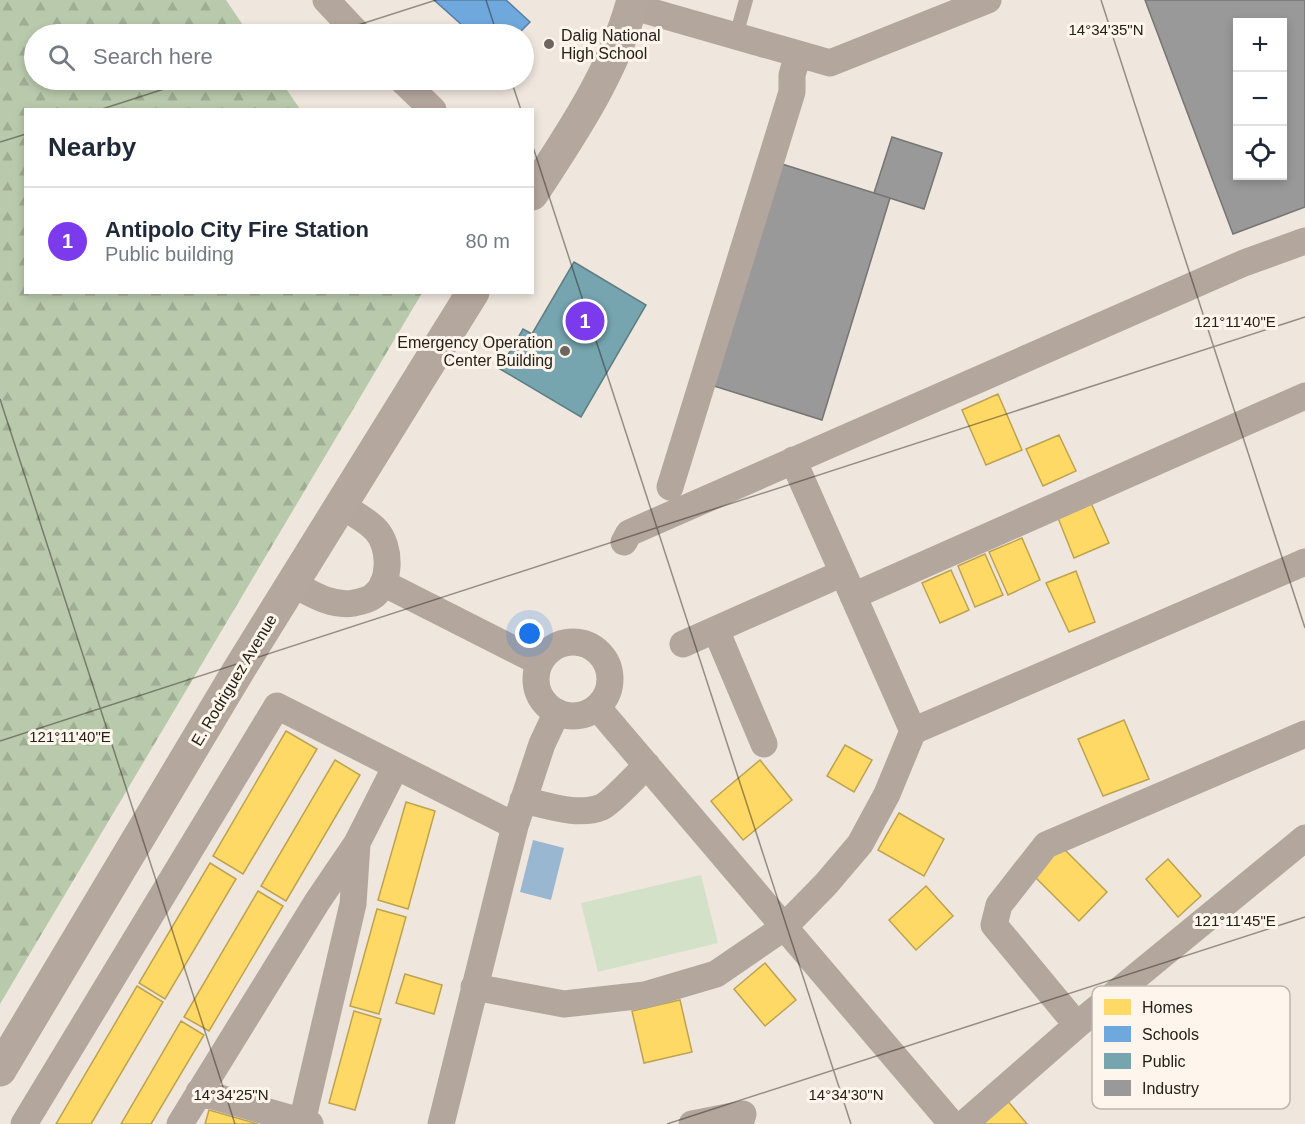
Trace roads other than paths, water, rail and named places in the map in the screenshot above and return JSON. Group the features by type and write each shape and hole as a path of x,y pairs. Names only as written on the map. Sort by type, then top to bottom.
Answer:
{"main road":[{"path":"534,192 574,131 604,77 632,3"},
{"name":"E. Rodriguez Avenue","path":"0,1070 240,668 472,294"}],"street":[{"path":"326,0 349,24"},
{"path":"632,3 830,63 988,0"},
{"path":"670,488 792,92 792,75 798,54"},
{"path":"412,90 430,108"},
{"path":"624,543 629,533 793,460 1244,263 1305,241"},
{"path":"683,644 716,630 848,584 1305,396"},
{"path":"793,460 913,731"},
{"path":"293,584 324,600 353,603 372,597 383,583 387,562 384,544 376,530 341,505"},
{"path":"474,987 564,1004 645,995 716,974 783,928 826,884 860,844 887,794 913,731 1305,562"},
{"path":"383,583 539,662"},
{"path":"716,630 764,744"},
{"path":"578,641 595,649 607,663 610,682 604,699 597,707 578,716 571,716 549,708 539,694 536,678 539,662 544,654 560,643 578,641"},
{"path":"24,1124 277,706 515,826"},
{"path":"597,707 952,1124"},
{"path":"441,1124 515,826 542,744 557,712"},
{"path":"1077,1025 994,925 999,905 1035,857 1046,845 1305,734"},
{"path":"524,800 570,810 603,807 647,765"},
{"path":"180,1124 317,902 357,843 396,766"},
{"path":"1124,986 1305,837"},
{"path":"199,1092 306,1123 352,904 357,843"},
{"path":"964,1124 1092,1013"},
{"path":"692,1124 743,1114 740,1124"}],"lane":[{"path":"736,36 746,0"}],"water":[{"path":"533,840 564,848 551,900 520,892"}],"place":[{"name":"Dalig National High School","path":"549,44"},
{"name":"Antipolo City Fire Station","path":"585,321"},
{"name":"Emergency Operation Center Building","path":"565,351"}]}
